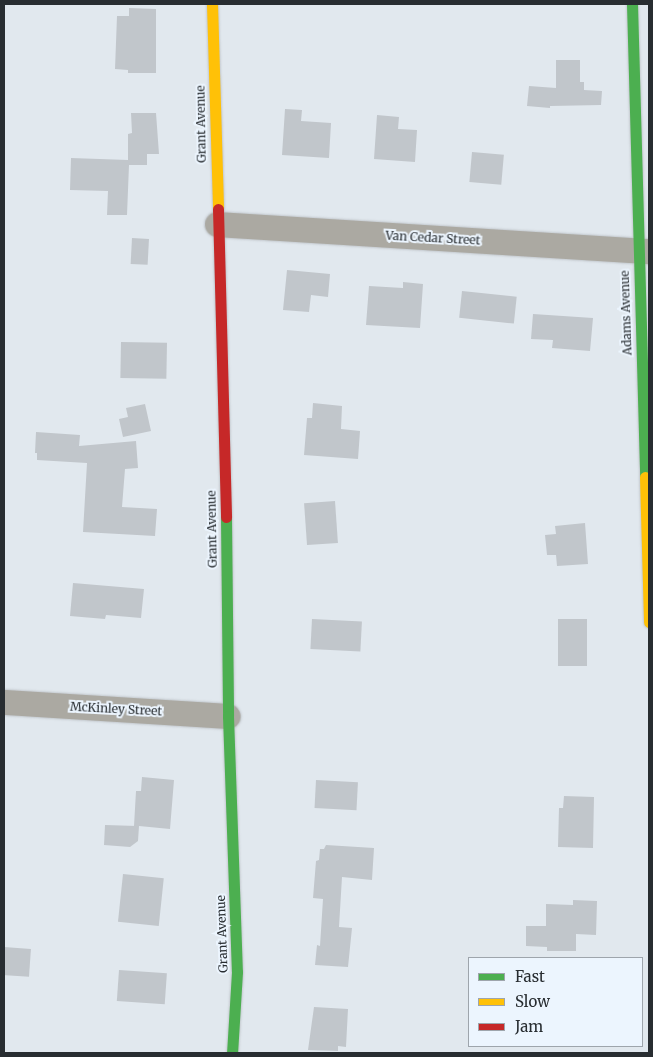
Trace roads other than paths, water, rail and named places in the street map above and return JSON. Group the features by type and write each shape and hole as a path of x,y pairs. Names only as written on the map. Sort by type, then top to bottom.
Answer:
{"street":[{"name":"Grant Avenue","path":"212,4 226,525 228,716 237,972 232,1053"},
{"name":"Adams Avenue","path":"632,4 644,250 649,622"},
{"name":"Van Cedar Street","path":"217,224 644,250"},
{"name":"McKinley Street","path":"4,702 228,716"}]}
